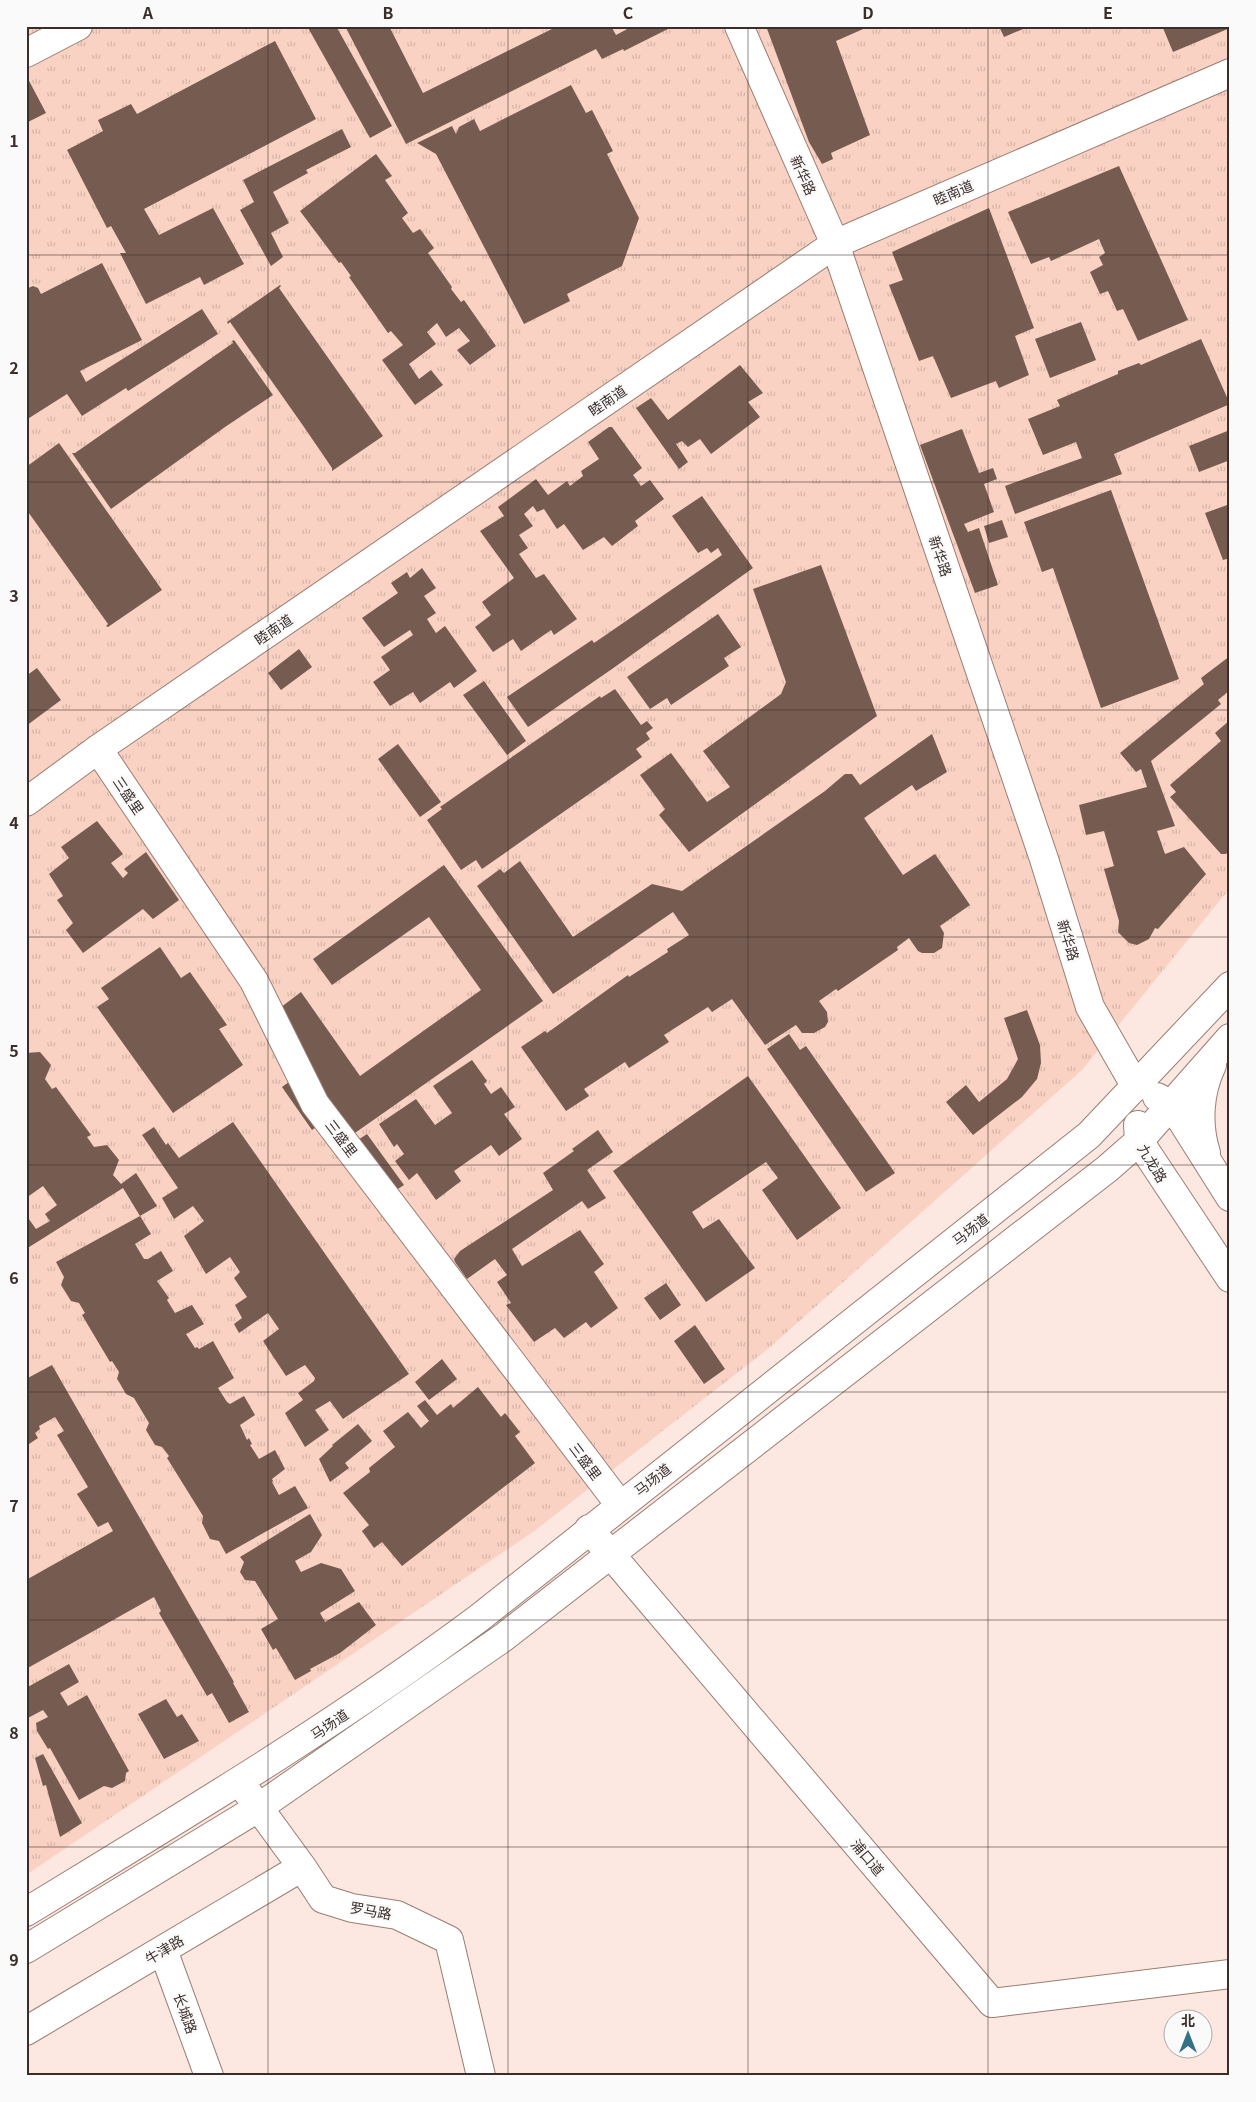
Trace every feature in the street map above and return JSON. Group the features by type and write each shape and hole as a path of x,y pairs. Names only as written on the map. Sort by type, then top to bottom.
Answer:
{"street":[{"path":"26,53 78,26"},
{"name":"新华路","path":"739,26 835,244 1044,859 1090,1007 1136,1087"},
{"name":"睦南道","path":"26,802 98,750 835,244 1230,73"},
{"name":"三盛里","path":"98,750 254,980 315,1104 620,1505"},
{"name":"马场道","path":"26,1912 240,1782 409,1670 479,1618 1089,1135 1230,986"},
{"path":"1173,1195 1165,1156 1167,1107 1176,1060 1193,1024"},
{"path":"26,1949 258,1808 504,1637 1106,1169 1139,1141 1225,1043"},
{"path":"1212,1171 1205,1148 1201,1098 1204,1083 1225,1043"},
{"path":"1136,1087 1167,1107 1230,1197"},
{"name":"九龙路","path":"1136,1087 1139,1141 1173,1195 1230,1278"},
{"name":"浦口道","path":"589,1529 992,2003 1230,1974"},
{"name":"罗马路","path":"240,1782 302,1866 323,1899 352,1908 397,1915 449,1940 480,2076"},
{"name":"牛津路","path":"26,2031 302,1866"},
{"name":"长城路","path":"163,1950 209,2076"}],"green space":[{"path":"26,26 1230,26 1230,888 1082,1070 769,1348 533,1532 26,1875"}],"building":[{"path":"307,26 336,26 392,126 370,138"},
{"path":"345,26 389,26 423,93 558,26 611,26 616,35 633,26 667,26 668,29 624,51 623,49 602,59 596,49 406,144"},
{"path":"766,26 870,26 836,41 870,135 831,153 833,159 822,164 809,142"},
{"path":"999,26 1030,26 1004,37"},
{"path":"1166,26 1230,26 1230,28 1173,52 1163,28"},
{"path":"275,41 316,119 144,209 159,235 213,208 244,264 204,285 200,277 146,304 120,253 126,253 111,226 107,228 67,150 103,131 98,120 131,104 137,114"},
{"path":"26,75 46,113 26,123"},
{"path":"571,85 586,113 592,110 613,151 607,154 639,218 622,266 567,294 570,301 524,324 436,154 417,143 452,126 456,134 459,127 474,119 480,131"},
{"path":"342,129 351,147 306,170 308,173 273,192 289,223 271,233 283,257 271,266 240,210 254,202 243,180"},
{"path":"376,154 392,176 385,180 408,213 402,218 413,233 420,229 434,248 428,253 452,287 451,289 461,302 464,300 496,346 470,365 457,350 470,341 459,328 446,337 437,323 427,332 436,344 409,364 419,379 431,370 443,385 415,405 382,360 403,345 391,331 388,333 349,277 351,276 341,262 339,263 300,211"},
{"path":"1119,166 1188,320 1138,341 1123,309 1117,311 1108,291 1100,294 1090,272 1103,265 1099,257 1105,253 1099,239 1051,261 1049,257 1031,264 1008,212"},
{"path":"989,208 1034,328 1015,336 1029,375 999,388 996,381 951,398 933,356 919,361 889,285 903,280 892,252"},
{"path":"102,263 142,340 80,371 86,382 202,309 218,334 128,391 126,388 82,416 67,394 26,420 26,289 33,286 38,288 41,294"},
{"path":"280,285 279,288 383,436 332,471 332,468 304,427 230,322 228,324 227,322"},
{"path":"1081,322 1096,360 1050,378 1035,339"},
{"path":"1201,339 1230,404 1114,454 1122,474 1015,514 1005,486 1082,458 1076,442 1043,455 1028,419 1060,406 1057,400 1118,374 1118,371 1139,363 1141,365"},
{"path":"234,340 273,395 111,509 72,453 75,453 233,343 232,341"},
{"path":"740,365 763,393 748,402 760,417 711,454 700,439 688,447 682,441 676,444 688,462 679,469 636,408 651,398 668,420"},
{"path":"609,427 612,427 642,468 633,475 641,486 650,480 664,499 635,521 638,526 612,546 604,537 583,550 564,524 557,529 544,509 537,512 533,506 524,514 533,526 519,535 528,548 519,554 536,578 544,574 577,619 554,635 551,630 521,651 513,639 493,652 475,627 491,615 482,602 514,578 480,531 504,516 498,507 536,479 548,495 567,481 570,486 583,476 581,471 599,459 588,442"},
{"path":"962,429 979,473 993,468 997,479 984,484 994,512 964,524 968,532 979,528 998,585 975,593 920,445"},
{"path":"1230,430 1230,460 1199,472 1189,446"},
{"path":"59,443 162,590 108,627 106,626 108,624 26,509 26,467"},
{"path":"1111,490 1179,679 1101,708 1053,568 1042,572 1024,522"},
{"path":"702,496 753,568 528,727 507,697 592,640 594,643 722,555 718,548 711,553 707,548 698,553 672,516"},
{"path":"1230,504 1230,558 1223,560 1205,513"},
{"path":"1002,520 1008,537 989,543 984,526"},
{"path":"821,565 877,716 689,852 659,815 665,809 640,775 671,753 707,802 730,787 703,751 781,694 786,682 753,589"},
{"path":"422,568 436,588 424,596 436,613 427,619 436,633 445,626 477,671 454,688 450,682 420,703 413,692 390,706 373,682 390,670 381,657 413,635 410,630 384,647 362,618 398,593 391,583 407,572 410,578"},
{"path":"718,614 741,647 724,658 729,666 671,705 667,698 650,709 627,677"},
{"path":"299,649 312,667 281,690 268,673"},
{"path":"1230,656 1230,690 1218,700 1221,704 1151,761 1175,826 1157,831 1165,854 1184,847 1206,874 1158,929 1155,928 1149,939 1137,945 1129,943 1118,932 1119,921 1104,869 1114,866 1104,831 1086,835 1079,805 1147,787 1141,769 1136,772 1120,753 1204,684 1201,678"},
{"path":"37,668 61,700 26,726 26,676"},
{"path":"484,681 526,741 507,755 463,695"},
{"path":"615,689 641,725 647,721 653,728 646,733 650,739 636,749 642,757 482,869 476,860 461,870 427,820 442,809 440,807 600,696 601,698"},
{"path":"1230,720 1230,849 1226,854 1221,854 1170,797 1176,792 1170,785 1221,741 1215,733"},
{"path":"932,734 947,772 916,791 912,785 864,818 903,875 935,854 970,905 940,926 944,933 942,948 934,953 922,953 918,951 909,938 897,947 898,950 838,991 836,989 819,1001 827,1012 828,1022 825,1027 814,1033 802,1033 796,1025 765,1045 732,999 712,1012 708,1007 664,1035 669,1042 629,1068 625,1062 584,1089 589,1096 566,1111 521,1047 545,1031 547,1033 628,975 629,977 668,952 667,949 689,935 673,912 553,994 477,886 500,869 504,873 520,861 573,937 652,884 682,891 825,791 845,774 852,774 860,785"},
{"path":"398,744 441,802 420,817 378,759"},
{"path":"97,821 123,854 111,863 123,878 128,873 124,869 146,852 179,900 153,919 143,909 83,953 66,930 73,923 57,900 63,896 49,874 69,858 61,847"},
{"path":"444,865 543,1001 352,1135 268,1017 301,992 360,1076 481,990 429,917 332,985 313,959"},
{"path":"160,947 181,978 190,972 227,1025 219,1029 243,1065 173,1113 97,1007 109,999 101,988"},
{"path":"1027,1010 1040,1045 1041,1063 1037,1079 1022,1097 973,1135 946,1102 966,1085 979,1102 1007,1079 1018,1059 1004,1018"},
{"path":"789,1034 800,1050 806,1046 895,1173 866,1192 767,1049"},
{"path":"40,1052 51,1065 45,1079 52,1089 56,1087 91,1135 87,1137 94,1147 107,1145 119,1160 113,1175 121,1184 136,1173 157,1206 140,1216 123,1188 26,1249 26,1215 36,1229 50,1221 45,1214 57,1205 43,1186 26,1198 26,1175 29,1173 26,1169 26,1053"},
{"path":"472,1060 487,1081 484,1084 491,1094 501,1087 515,1107 504,1114 522,1139 499,1156 491,1145 454,1171 461,1181 436,1200 417,1173 409,1180 395,1161 404,1154 397,1144 394,1147 379,1124 416,1099 435,1125 452,1113 433,1086"},
{"path":"300,1074 330,1117 312,1130 282,1087"},
{"path":"748,1076 841,1208 797,1240 762,1190 778,1178 766,1162 692,1212 703,1229 719,1219 755,1268 706,1302 613,1171"},
{"path":"233,1122 409,1374 343,1419 330,1401 315,1410 329,1430 305,1447 285,1413 303,1400 298,1393 314,1381 315,1378 305,1365 286,1376 263,1341 279,1329 268,1313 239,1333 234,1324 242,1318 235,1305 247,1297 234,1278 240,1272 230,1257 206,1274 184,1236 204,1221 193,1206 174,1219 162,1198 178,1188 142,1135 154,1127 166,1145 168,1143 179,1158"},
{"path":"598,1130 613,1152 587,1170 606,1198 588,1209 582,1201 512,1249 522,1266 580,1230 604,1264 594,1272 618,1308 591,1328 586,1322 564,1338 555,1328 534,1342 506,1305 511,1303 497,1282 507,1275 495,1259 467,1279 454,1259 460,1251 553,1190 543,1173 574,1151 572,1149"},
{"path":"367,1134 404,1185 387,1196 350,1145"},
{"path":"140,1216 151,1234 135,1244 144,1259 148,1259 161,1251 173,1271 157,1281 169,1298 167,1300 175,1313 192,1305 204,1324 186,1334 195,1348 199,1349 213,1341 234,1378 218,1388 230,1404 244,1396 255,1415 240,1425 247,1440 249,1438 252,1444 250,1445 259,1459 275,1450 285,1469 272,1479 279,1495 295,1486 308,1508 226,1554 219,1541 210,1539 202,1523 203,1516 167,1458 169,1456 162,1447 155,1445 146,1430 149,1423 134,1398 126,1394 117,1379 119,1372 112,1361 110,1362 82,1315 85,1313 79,1303 71,1301 61,1285 64,1277 56,1262"},
{"path":"666,1283 681,1305 660,1320 644,1298"},
{"path":"695,1325 725,1369 704,1384 674,1341"},
{"path":"442,1359 457,1379 429,1400 415,1382"},
{"path":"52,1365 234,1682 249,1712 229,1723 212,1693 207,1696 159,1613 161,1611 154,1597 26,1669 26,1580 113,1531 108,1522 98,1527 77,1494 88,1487 57,1435 64,1431 55,1417 39,1426 40,1429 35,1433 38,1438 26,1446 26,1379"},
{"path":"478,1387 501,1417 505,1413 520,1432 515,1436 535,1463 402,1566 382,1542 374,1548 362,1531 369,1525 343,1493 370,1472 369,1468 395,1447 383,1431 408,1412 421,1428 429,1421 417,1406 425,1400 437,1415 451,1404 453,1408"},
{"path":"358,1424 372,1441 345,1463 349,1468 330,1482 319,1459 332,1445"},
{"path":"310,1514 322,1535 311,1552 295,1561 301,1572 321,1563 341,1569 355,1591 320,1613 325,1622 359,1602 376,1625 340,1653 310,1669 311,1671 295,1680 276,1648 273,1650 261,1629 278,1619 255,1581 245,1580 240,1572 244,1562 240,1557"},
{"path":"69,1664 79,1682 60,1693 68,1706 87,1695 129,1771 126,1773 125,1781 112,1788 104,1786 79,1800 50,1748 48,1749 37,1731 36,1723 48,1717 43,1710 26,1719 26,1688"},
{"path":"166,1699 177,1717 182,1714 199,1741 164,1759 138,1714"},
{"path":"43,1754 82,1823 60,1837 46,1785 43,1786 35,1758"}]}
